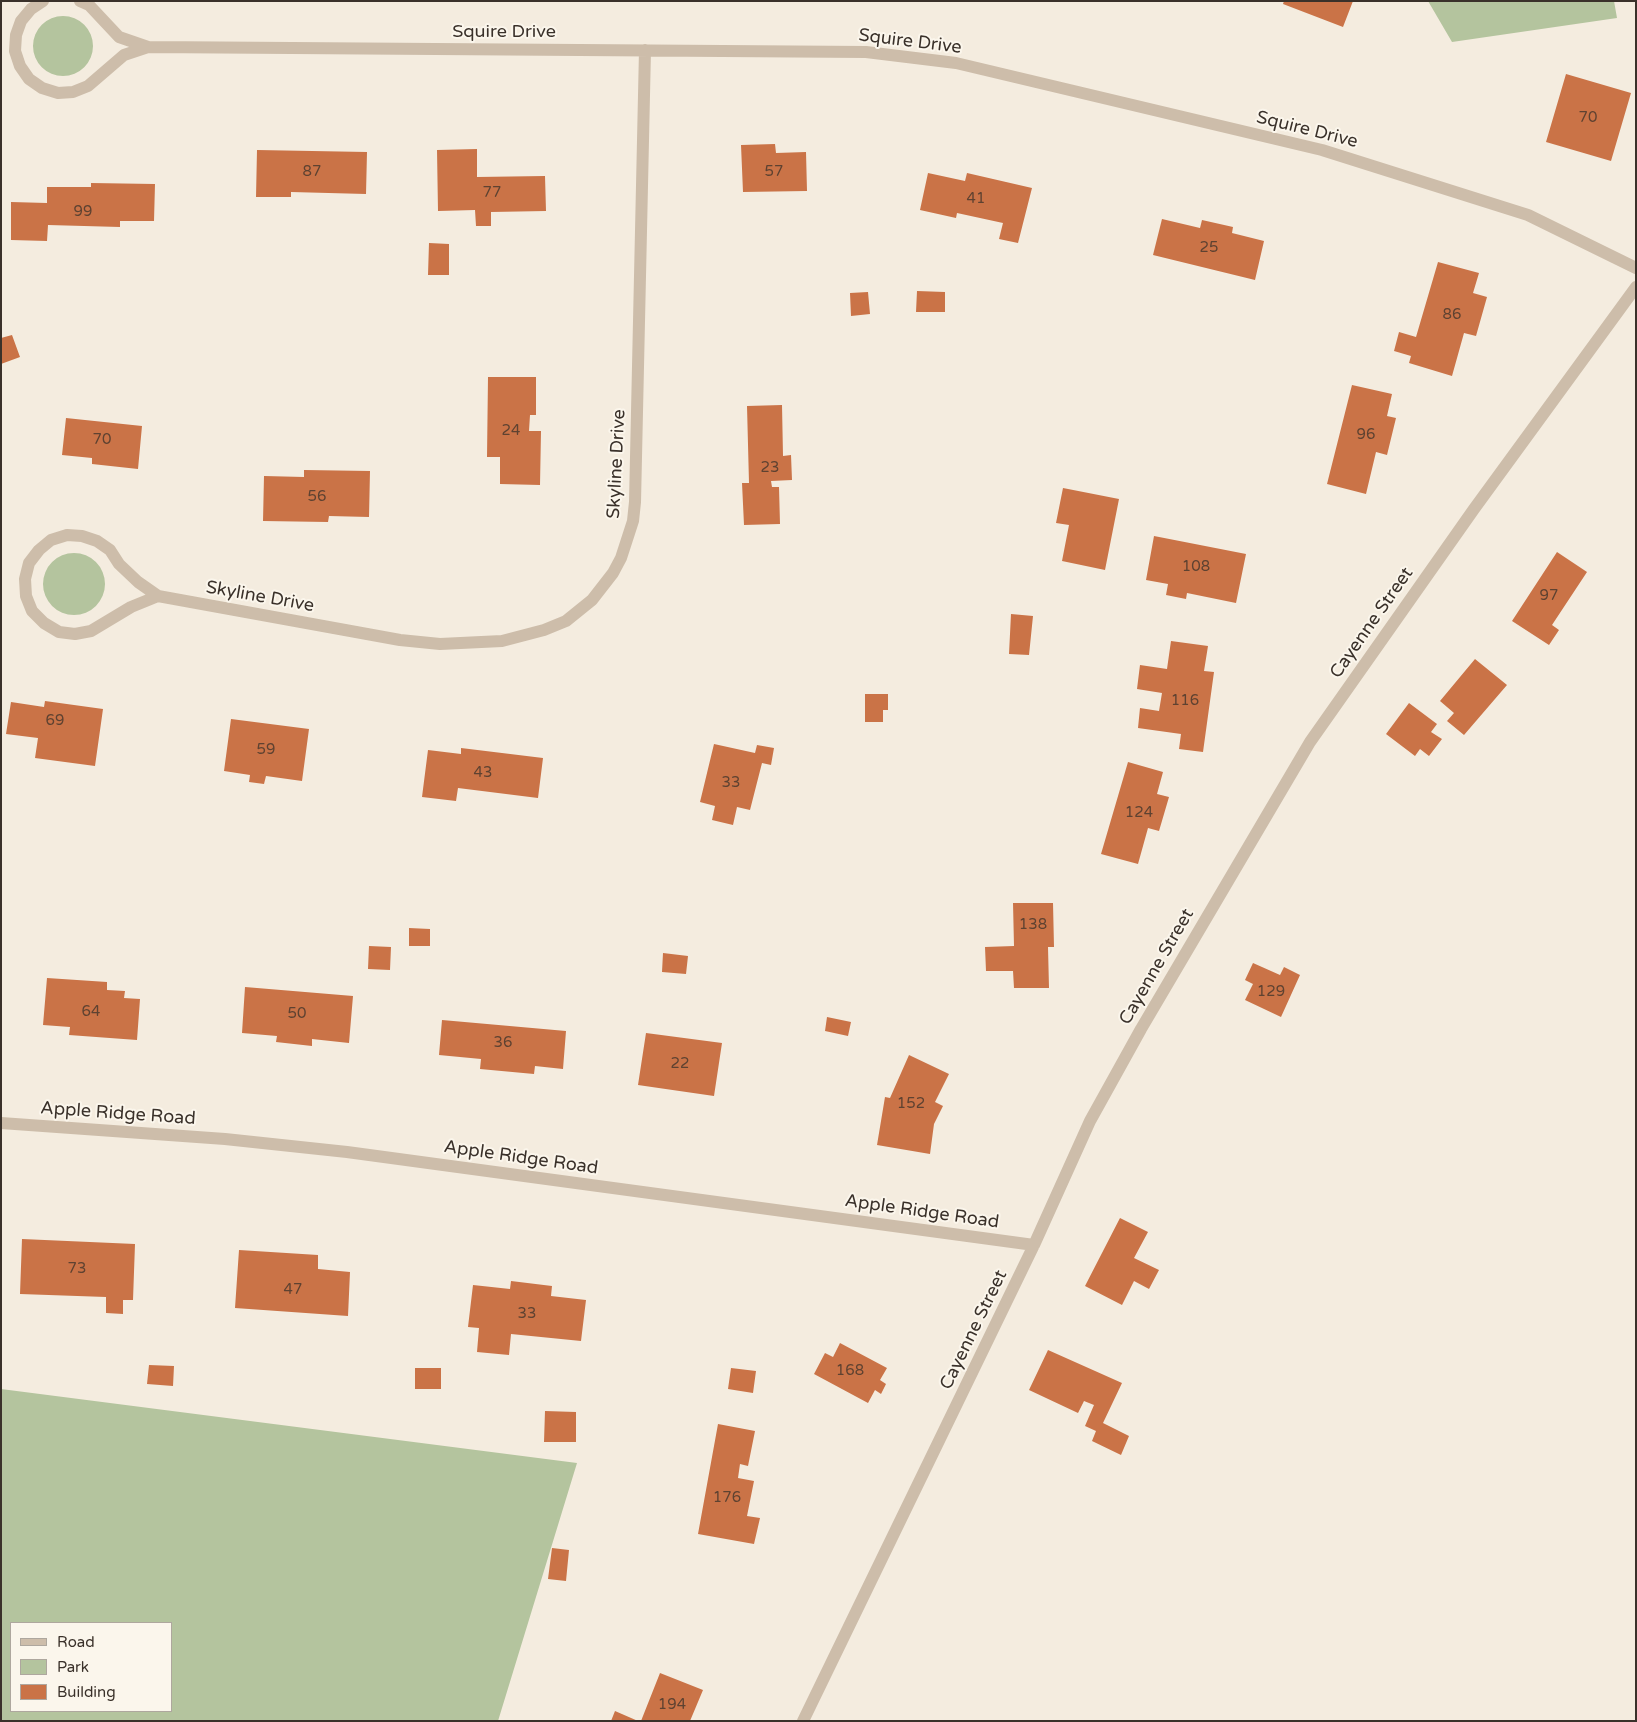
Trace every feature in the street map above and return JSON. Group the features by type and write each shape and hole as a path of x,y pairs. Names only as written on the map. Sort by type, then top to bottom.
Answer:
{"street":[{"name":"Squire Drive","path":"43,1 31,9 21,21 16,35 15,51 20,66 29,79 42,88 58,93 73,92 88,86 124,55 148,47"},
{"name":"Squire Drive","path":"80,1 89,5 119,37 148,47 866,52 956,63 1322,150 1528,215 1636,268"},
{"name":"Skyline Drive","path":"158,596 131,607 91,631 75,634 58,632 44,623 32,611 26,596 25,579 30,563 39,550 52,540 67,535 82,536 97,541 110,550 119,564 138,582 158,596 400,640 440,644 502,641 544,630 566,621 592,600 613,573 621,558 628,542 635,502 645,50"},
{"name":"Cayenne Street","path":"803,1721 1034,1245 1090,1121 1141,1029 1310,742 1474,509 1636,287"},
{"name":"Apple Ridge Road","path":"1,1123 225,1139 347,1152 1034,1245"}],"green space":[{"path":"1428,1 1614,1 1617,18 1452,42"},
{"path":"63,16 80,21 88,29 93,46 88,63 80,71 63,76 46,71 38,63 33,46 38,29 46,21"},
{"path":"74,553 86,556 96,562 102,572 105,584 102,596 96,606 86,612 74,615 62,612 52,606 46,596 43,584 46,572 52,562 62,556"},
{"path":"1,1389 577,1463 498,1721 1,1721"}],"building":[{"path":"1284,1 1353,1 1343,27 1283,4"},
{"path":"1566,74 1631,93 1611,161 1546,142"},
{"path":"775,144 776,153 806,152 807,191 743,192 741,145"},
{"path":"477,149 477,177 545,176 546,211 491,212 491,226 476,226 475,210 438,211 437,150"},
{"path":"257,150 367,152 366,194 291,192 291,197 256,197"},
{"path":"928,173 965,181 967,173 1032,188 1018,243 999,239 1003,223 957,213 956,218 920,210"},
{"path":"91,183 155,184 154,221 120,221 120,227 48,225 47,241 11,240 11,202 47,203 47,187 91,187"},
{"path":"1162,219 1200,228 1202,220 1233,227 1232,233 1264,241 1255,280 1153,255"},
{"path":"429,243 449,244 449,275 428,275"},
{"path":"1438,262 1479,273 1473,293 1487,297 1476,336 1464,333 1452,376 1409,363 1411,356 1394,351 1399,332 1416,337"},
{"path":"917,291 945,292 945,312 916,312"},
{"path":"868,292 870,314 851,316 850,293"},
{"path":"12,335 20,357 1,364 1,338"},
{"path":"488,377 536,377 536,415 530,415 529,431 541,431 540,485 500,484 500,457 487,457"},
{"path":"1352,385 1392,394 1387,416 1396,418 1387,455 1376,452 1366,494 1327,484"},
{"path":"782,405 783,456 791,455 792,480 771,481 772,487 779,487 780,524 744,525 742,483 749,483 747,406"},
{"path":"66,418 142,426 138,469 92,464 92,458 62,455"},
{"path":"304,470 370,471 369,517 329,516 328,522 263,521 264,476 304,477"},
{"path":"1063,488 1119,499 1105,570 1062,561 1069,525 1056,523"},
{"path":"1154,536 1246,554 1236,603 1187,593 1186,599 1166,595 1168,584 1146,580"},
{"path":"1557,552 1587,572 1552,625 1559,630 1549,645 1512,621"},
{"path":"1011,614 1033,616 1029,655 1009,654"},
{"path":"1171,641 1208,646 1204,671 1214,672 1203,752 1179,749 1181,734 1138,728 1140,708 1159,711 1162,693 1137,689 1140,665 1167,669"},
{"path":"1475,659 1507,685 1464,735 1447,721 1454,713 1440,701"},
{"path":"865,694 888,694 888,710 883,710 883,722 865,722"},
{"path":"45,701 103,709 95,766 35,758 38,738 6,734 11,702 44,707"},
{"path":"1409,703 1437,724 1431,732 1442,739 1429,756 1420,749 1415,756 1386,734"},
{"path":"231,719 309,729 302,781 266,776 264,784 249,782 250,775 224,771"},
{"path":"714,744 755,753 757,745 774,748 771,765 762,763 750,810 737,807 733,825 712,820 715,806 700,802"},
{"path":"461,748 543,758 538,798 458,788 456,801 422,797 428,750 461,754"},
{"path":"1128,762 1163,772 1157,794 1169,797 1159,831 1148,828 1138,864 1101,854"},
{"path":"1013,903 1053,903 1054,947 1048,947 1049,988 1014,988 1013,971 986,971 985,947 1014,946"},
{"path":"409,928 430,929 430,946 409,946"},
{"path":"369,946 391,947 390,970 368,969"},
{"path":"663,953 688,956 686,974 662,972"},
{"path":"1253,963 1280,975 1284,967 1300,975 1281,1017 1245,1000 1253,984 1245,980"},
{"path":"47,978 107,982 107,990 125,991 124,998 140,999 137,1040 69,1035 70,1027 43,1025"},
{"path":"245,987 353,996 349,1043 312,1039 312,1046 276,1042 277,1036 242,1033"},
{"path":"827,1017 851,1022 848,1036 825,1031"},
{"path":"442,1020 566,1031 563,1069 535,1066 534,1074 480,1069 481,1059 439,1055"},
{"path":"646,1033 722,1043 714,1096 638,1085"},
{"path":"909,1055 949,1074 935,1102 943,1106 934,1124 930,1154 877,1145 885,1097 890,1098"},
{"path":"1120,1218 1148,1232 1134,1258 1159,1270 1149,1289 1134,1281 1122,1305 1085,1286"},
{"path":"22,1239 135,1244 133,1300 123,1300 123,1314 106,1313 106,1297 20,1294"},
{"path":"239,1250 318,1255 318,1269 350,1272 348,1316 235,1308"},
{"path":"511,1281 552,1286 551,1296 586,1300 581,1341 511,1334 509,1355 477,1352 479,1328 468,1327 473,1285 510,1289"},
{"path":"840,1343 887,1368 880,1380 886,1384 881,1394 875,1390 868,1403 814,1374 825,1353 833,1357"},
{"path":"1048,1350 1122,1383 1103,1423 1129,1436 1121,1455 1092,1441 1096,1431 1085,1426 1094,1405 1084,1401 1078,1413 1029,1390"},
{"path":"149,1365 174,1366 173,1386 147,1384"},
{"path":"415,1368 441,1368 441,1389 415,1389"},
{"path":"731,1368 756,1371 753,1393 728,1389"},
{"path":"545,1411 576,1412 576,1442 544,1442"},
{"path":"718,1424 755,1431 748,1466 740,1464 738,1478 754,1481 747,1516 760,1518 754,1544 698,1534"},
{"path":"552,1548 569,1550 566,1581 548,1579"},
{"path":"660,1673 703,1690 690,1721 641,1721"},
{"path":"615,1711 638,1721 611,1721"}]}
